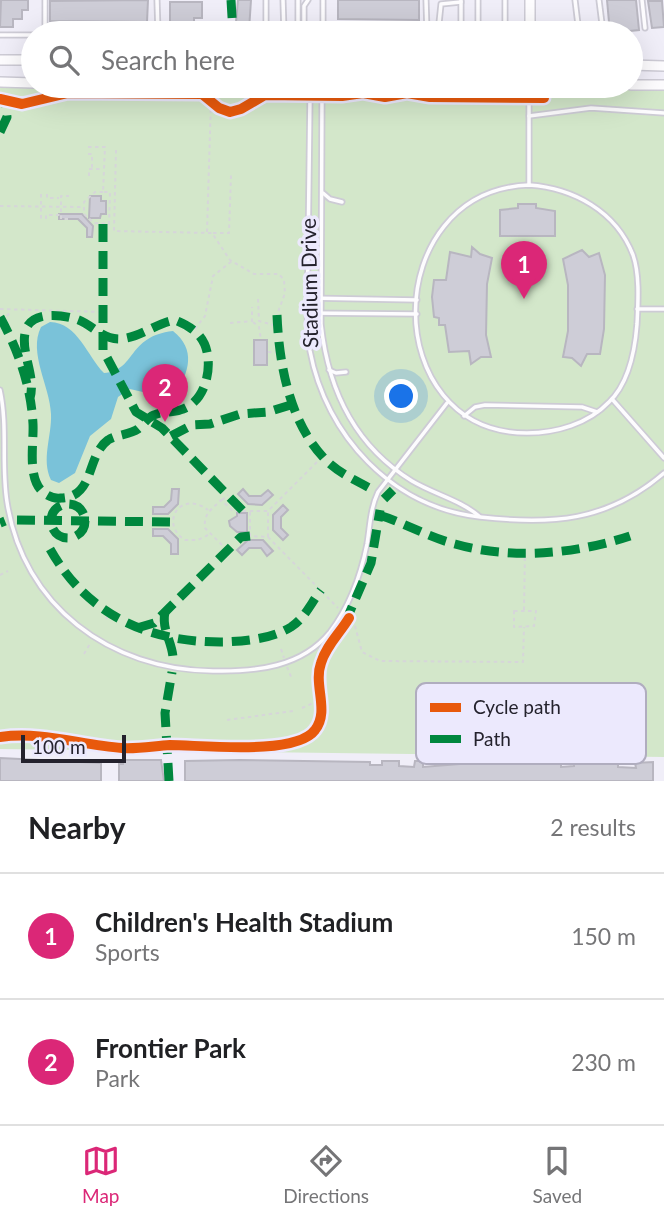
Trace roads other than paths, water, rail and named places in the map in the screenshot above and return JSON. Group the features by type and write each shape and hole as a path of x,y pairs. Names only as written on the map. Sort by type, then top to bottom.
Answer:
{"street":[{"path":"530,0 530,21"},
{"path":"0,60 21,60"},
{"path":"643,65 664,66"},
{"path":"0,82 21,82"},
{"path":"643,85 664,85"}],"lane":[{"path":"45,0 45,21"},
{"path":"157,0 158,21"},
{"path":"266,0 266,21"},
{"path":"283,0 284,21"},
{"path":"298,0 298,21"},
{"path":"304,21 304,6 308,0"},
{"path":"323,0 323,21"},
{"path":"426,0 427,21"},
{"path":"478,0 478,21"},
{"path":"505,0 505,21"},
{"path":"575,0 578,21"},
{"path":"599,0 602,21"},
{"path":"642,0 645,28"},
{"path":"439,21 441,4 461,1 461,21"},
{"path":"0,35 21,35"},
{"name":"Stadium Drive","path":"310,98 307,313 313,364 327,404 348,439 388,480 439,509 467,517 526,522 578,517 629,498 664,473"},
{"name":"Stadium Drive","path":"322,98 321,313 328,369 335,391 354,425 373,450 396,469 480,517"},
{"path":"529,98 529,186"},
{"path":"529,116 591,108 664,113"},
{"path":"529,186 550,187 585,199 618,230 634,262 637,309 634,352 612,399 597,412 564,429 534,433 503,431 464,415 447,403 430,379 423,359 418,300 422,266 429,245 455,212 491,191 529,186"},
{"path":"322,190 330,200 342,202"},
{"path":"308,298 418,300"},
{"path":"637,309 664,309"},
{"path":"307,313 418,314"},
{"path":"328,369 336,373 346,372"},
{"path":"0,390 7,503 18,546 33,576 61,612 90,636 122,653 162,666 204,671 254,669 290,661 316,646 331,630 351,594 365,555 372,506 396,469 447,403"},
{"path":"612,399 664,458"},
{"path":"464,415 475,407 485,405 582,407 597,412"}],"water":[{"path":"50,322 60,324 75,334 104,373 122,366 139,346 158,334 173,331 188,353 187,370 174,394 160,396 130,389 118,397 111,419 90,436 75,473 59,483 51,480 48,472 51,414 37,348 41,327"}],"place":[{"name":"Children's Health Stadium","path":"524,299"},
{"name":"Frontier Park","path":"165,422"}]}
